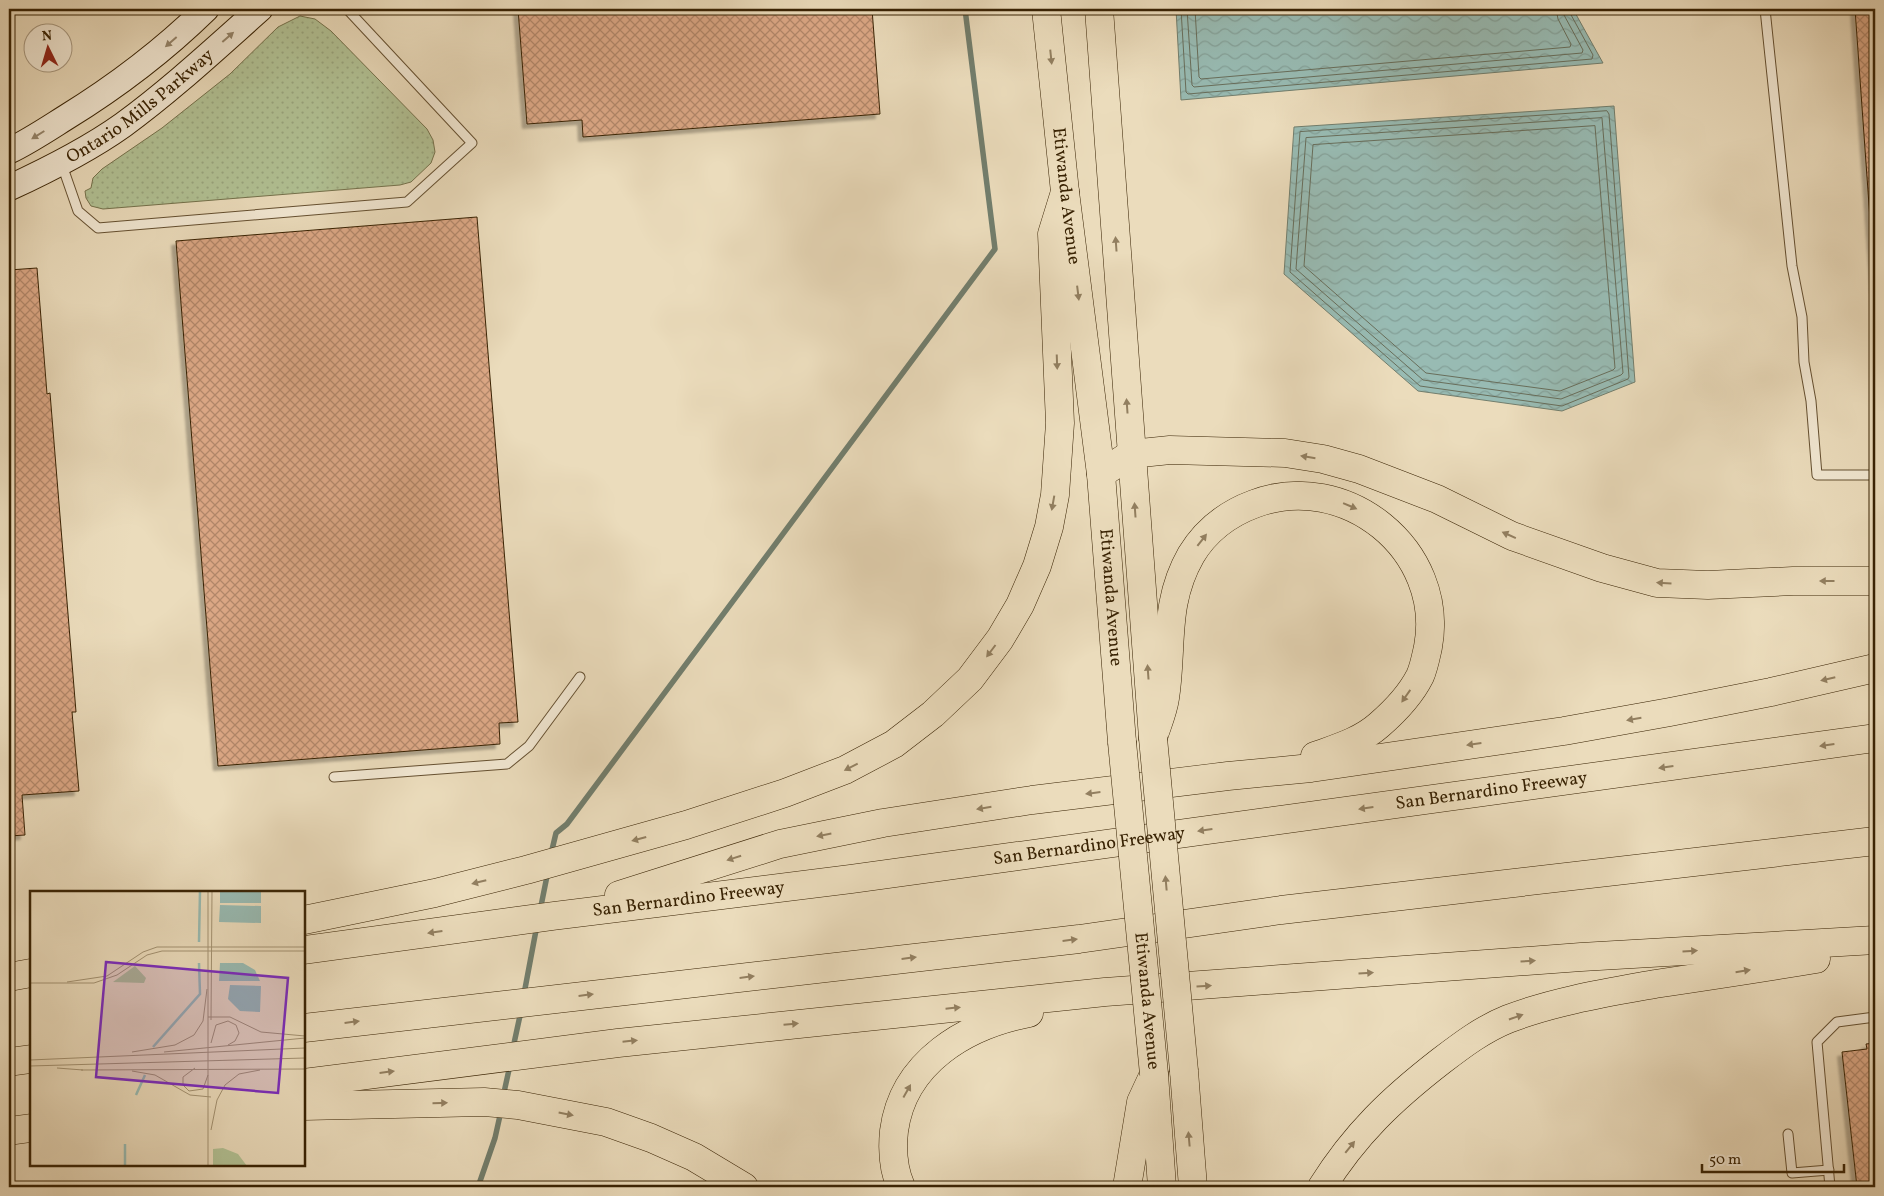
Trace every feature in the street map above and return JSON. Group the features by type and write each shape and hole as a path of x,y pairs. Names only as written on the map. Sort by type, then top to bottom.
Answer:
{"main road":[{"name":"Ontario Mills Parkway","path":"9,151 75,112 134,72 172,42 206,9"},
{"name":"Ontario Mills Parkway","path":"9,188 61,162 122,126 260,9"},
{"name":"Etiwanda Avenue","path":"1046,9 1065,192 1101,474 1122,742 1154,1074 1162,1187"},
{"name":"Etiwanda Avenue","path":"1099,9 1153,738 1193,1187"},
{"path":"305,920 435,893 686,826 786,793 845,770 894,744 934,714 970,679 1000,639 1020,605 1034,574 1049,527 1055,495 1060,423 1052,234 1065,192"},
{"path":"1101,474 1131,454 1187,450 1285,453 1323,459 1359,469 1438,499 1512,536 1602,568 1657,583 1708,585 1793,581 1875,581"},
{"path":"1153,738 1165,699 1169,628 1173,603 1182,572 1205,535 1220,522 1236,512 1261,501 1284,496 1324,498 1351,506 1365,513 1380,524 1404,549 1420,576 1430,614 1430,635 1420,676 1401,702 1378,726 1350,744 1312,757 1228,776"},
{"path":"553,916 780,844 883,823 1023,802 1228,776 1311,768 1564,730 1771,692 1875,668"},
{"name":"San Bernardino Freeway","path":"305,950 518,920 870,876 1875,738"},
{"path":"305,1028 1079,939 1281,910 1875,842"},
{"path":"305,1083 529,1053 766,1026 1105,992 1581,957 1875,942"},
{"path":"1322,1187 1336,1165 1366,1127 1404,1090 1472,1038 1506,1020 1584,997 1840,956 1875,942"},
{"path":"9,977 30,973"},
{"path":"9,991 30,988"},
{"path":"901,1187 895,1172 894,1161 896,1115 900,1103 916,1074 932,1057 957,1038 978,1028 1023,1014 1116,1000 1138,991"},
{"path":"9,1062 30,1059"},
{"path":"1127,1187 1141,1102 1154,1074"},
{"path":"305,1106 484,1102 518,1105 606,1122 651,1138 694,1157 744,1187"},
{"path":"9,1119 30,1117"},
{"path":"9,1131 30,1128"}],"lane":[{"path":"61,162 78,211 98,228 407,202 472,143 347,9"},
{"path":"1765,9 1792,266 1802,317 1804,362 1811,401 1817,475 1875,475"},
{"path":"334,778 507,764 529,746 580,677"},
{"path":"1830,1187 1817,1042 1837,1022 1875,1018"},
{"path":"1788,1134 1792,1173 1829,1170"}],"green space":[{"path":"300,16 315,19 331,31 427,129 433,140 435,152 431,163 411,182 400,185 103,209 91,206 86,198 85,191 91,188 93,178 102,169 162,128 230,74 278,27"}],"water":[{"path":"1176,9 1573,9 1603,63 1181,100"},
{"path":"1614,106 1635,382 1562,411 1418,391 1284,274 1294,127"}],"building":[{"path":"518,9 872,9 880,114 583,137 582,120 527,124"},
{"path":"1855,9 1875,9 1875,289"},
{"path":"477,217 518,722 499,723 500,744 218,766 176,241"},
{"path":"37,268 47,394 50,393 76,712 72,712 79,791 22,795 25,835 9,836 9,270"},
{"path":"1875,1043 1875,1187 1857,1187 1842,1052 1867,1049 1866,1044"}],"waterway":[{"path":"551,854 556,833 567,824 995,249 965,9"},
{"path":"540,911 548,871"},
{"path":"524,994 537,925"},
{"path":"513,1048 521,1011"},
{"path":"503,1097 510,1065"},
{"path":"478,1187 495,1138 501,1111"}]}
